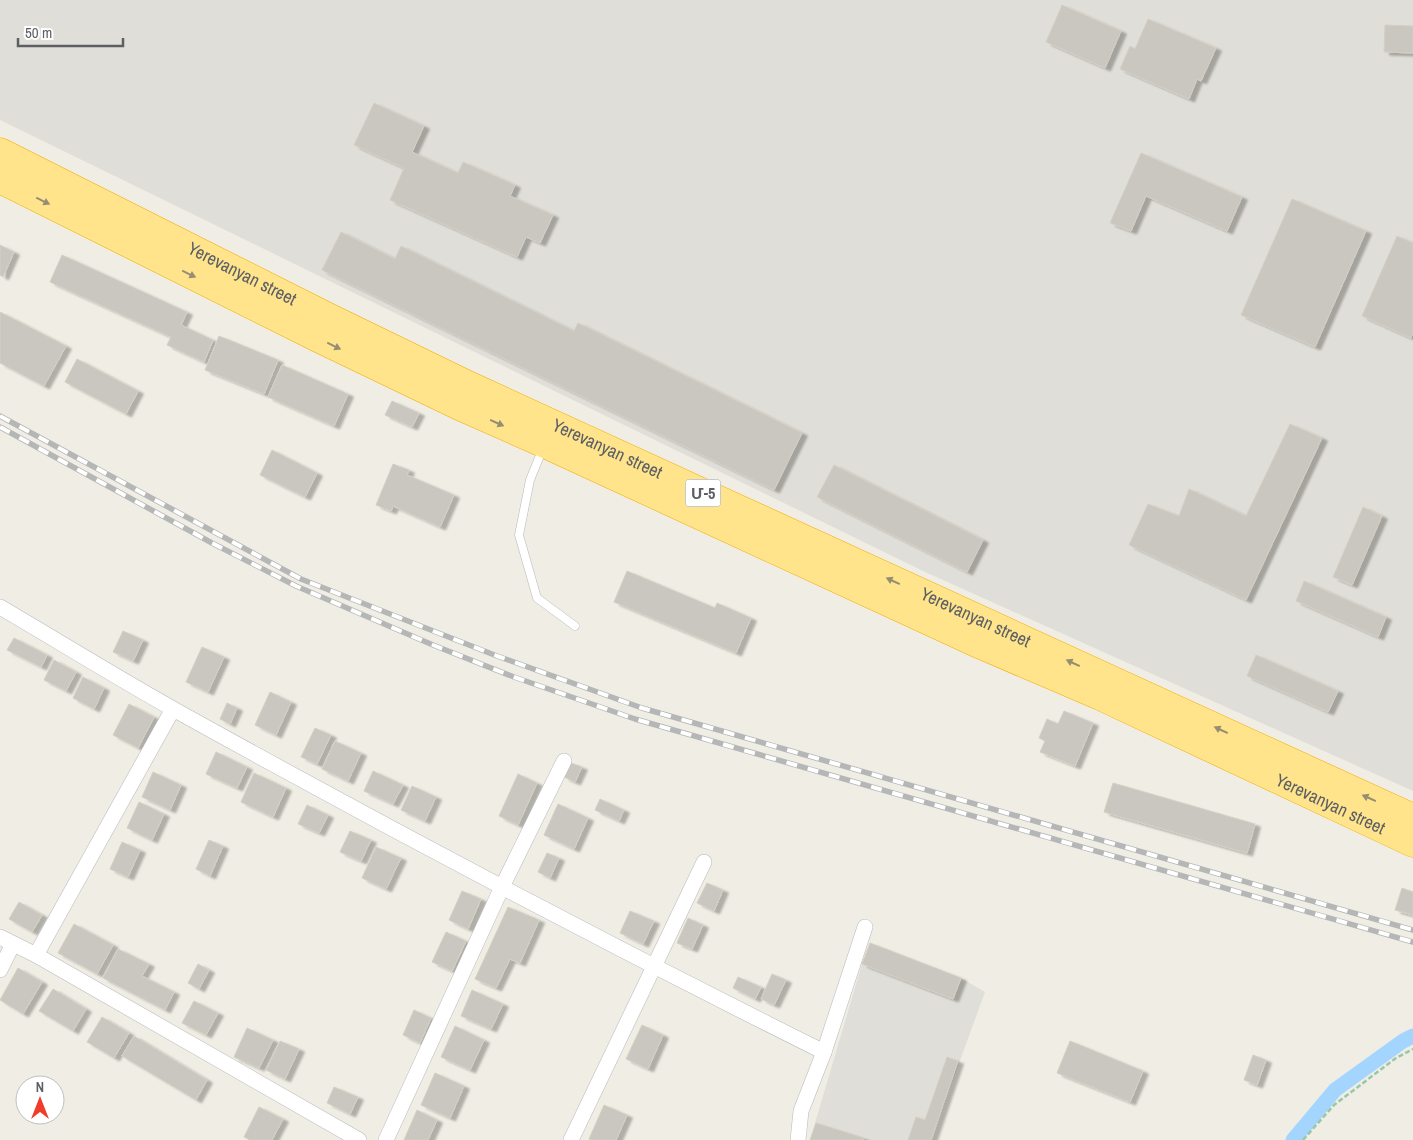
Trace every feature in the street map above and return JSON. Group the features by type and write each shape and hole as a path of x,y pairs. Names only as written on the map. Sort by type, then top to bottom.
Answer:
{"highway":[{"name":"Yerevanyan street","path":"0,152 328,317 545,444 695,502 981,645 1100,696 1413,842"},
{"name":"Yerevanyan street","path":"0,179 291,325 463,395 695,502 1413,818"}],"street":[{"path":"0,607 174,709 502,887 824,1052"},
{"path":"36,955 174,709"},
{"path":"386,1140 502,887 564,761"},
{"path":"571,1140 704,862"},
{"path":"798,1140 801,1111 824,1052 864,926"},
{"path":"0,970 6,941 36,955 359,1140"}],"lane":[{"path":"545,444 530,480 519,535 537,598 575,626"}],"path":[{"path":"1303,1140 1334,1105 1396,1058 1413,1049"}],"shaded area":[{"path":"0,0 1413,0 1413,791 923,571 0,120"},
{"path":"870,943 961,978 985,992 931,1140 810,1140 862,964"}],"building":[{"path":"1062,5 1121,31 1105,68 1046,42"},
{"path":"1148,19 1216,48 1201,81 1197,79 1189,99 1120,69 1130,46 1135,49"},
{"path":"1385,25 1413,26 1413,53 1384,52"},
{"path":"374,103 424,126 412,152 458,173 463,162 515,185 510,196 553,215 540,243 526,237 517,257 390,200 404,168 354,145"},
{"path":"1141,153 1242,197 1227,231 1146,196 1131,231 1110,223"},
{"path":"1292,199 1366,231 1315,347 1241,315"},
{"path":"341,232 395,259 401,246 574,331 578,323 802,433 774,490 322,270"},
{"path":"1397,236 1413,243 1413,332 1411,338 1362,316"},
{"path":"0,245 14,252 3,277 0,275"},
{"path":"62,255 187,312 181,325 213,340 204,362 167,345 171,337 50,282"},
{"path":"0,312 66,346 44,386 0,363"},
{"path":"219,336 278,360 264,394 205,370"},
{"path":"77,359 138,391 126,414 65,382"},
{"path":"282,365 348,394 334,426 268,397"},
{"path":"392,401 419,413 412,427 385,415"},
{"path":"1290,424 1322,438 1246,600 1129,545 1148,504 1179,516 1189,489 1246,516"},
{"path":"272,450 317,473 305,497 260,475"},
{"path":"393,464 409,470 407,475 454,495 440,527 393,506 391,511 376,505"},
{"path":"834,465 983,540 967,572 817,497"},
{"path":"1363,507 1382,516 1352,585 1333,577"},
{"path":"627,571 715,608 717,603 751,618 736,653 614,602"},
{"path":"1304,581 1386,617 1378,637 1296,601"},
{"path":"123,631 143,640 133,661 113,652"},
{"path":"14,638 47,655 41,667 7,650"},
{"path":"202,647 224,657 208,692 186,682"},
{"path":"1256,655 1338,691 1328,712 1247,676"},
{"path":"54,660 76,672 66,691 44,680"},
{"path":"83,677 104,688 94,709 73,698"},
{"path":"270,692 291,702 276,735 255,725"},
{"path":"227,703 237,708 230,724 220,719"},
{"path":"129,704 154,717 138,748 113,735"},
{"path":"1064,711 1093,723 1075,766 1040,752 1045,741 1039,738 1047,719 1058,724"},
{"path":"315,728 331,735 317,764 301,757"},
{"path":"335,741 361,753 348,781 322,769"},
{"path":"216,752 247,767 237,788 206,774"},
{"path":"571,763 582,767 575,782 564,777"},
{"path":"373,771 403,785 393,804 364,791"},
{"path":"153,772 181,785 170,810 142,797"},
{"path":"254,773 286,788 273,817 241,802"},
{"path":"518,774 537,783 518,825 499,816"},
{"path":"1113,783 1255,824 1247,853 1104,812"},
{"path":"412,786 436,797 425,821 401,810"},
{"path":"600,799 624,810 619,821 595,810"},
{"path":"139,802 164,814 152,840 127,828"},
{"path":"558,804 588,818 574,849 544,835"},
{"path":"307,805 328,815 319,833 298,824"},
{"path":"350,831 371,840 361,861 340,852"},
{"path":"209,840 223,846 210,876 196,869"},
{"path":"122,842 140,850 128,877 110,869"},
{"path":"376,847 401,858 386,889 362,878"},
{"path":"547,853 559,858 550,878 538,872"},
{"path":"707,883 723,890 714,911 697,903"},
{"path":"1402,888 1413,892 1413,915 1395,910"},
{"path":"462,891 481,899 468,929 449,920"},
{"path":"19,902 42,915 32,932 9,919"},
{"path":"508,907 539,920 520,963 510,959 496,988 475,979"},
{"path":"630,911 654,921 643,944 620,933"},
{"path":"688,918 703,925 692,949 677,943"},
{"path":"74,924 113,945 97,974 58,953"},
{"path":"446,932 466,941 452,971 432,962"},
{"path":"870,943 961,978 953,999 862,964"},
{"path":"118,949 149,964 142,976 174,992 165,1010 103,978"},
{"path":"198,964 209,970 199,989 188,983"},
{"path":"18,968 42,982 23,1014 0,1000"},
{"path":"772,974 786,980 774,1005 761,999"},
{"path":"738,977 761,987 755,999 733,988"},
{"path":"53,989 86,1009 73,1031 39,1011"},
{"path":"472,990 503,1004 491,1029 461,1016"},
{"path":"194,1001 218,1013 206,1035 182,1023"},
{"path":"414,1010 431,1018 420,1043 403,1035"},
{"path":"102,1017 129,1033 114,1058 87,1042"},
{"path":"642,1025 663,1035 648,1069 626,1059"},
{"path":"455,1026 484,1040 470,1070 441,1057"},
{"path":"247,1028 273,1040 259,1068 234,1057"},
{"path":"134,1036 207,1080 196,1100 122,1056"},
{"path":"280,1041 299,1049 285,1079 266,1070"},
{"path":"1070,1041 1143,1071 1130,1102 1057,1073"},
{"path":"1253,1055 1266,1060 1257,1085 1244,1080"},
{"path":"947,1057 958,1061 931,1140 908,1140 916,1117 925,1120"},
{"path":"435,1073 464,1086 450,1118 421,1105"},
{"path":"334,1087 358,1097 350,1114 327,1103"},
{"path":"604,1105 627,1115 616,1140 589,1139"},
{"path":"259,1107 283,1119 272,1140 250,1140 244,1137"},
{"path":"417,1110 437,1120 428,1140 404,1140"},
{"path":"816,1123 864,1138 863,1140 810,1140"}],"waterway":[{"path":"1293,1140 1335,1090 1403,1041 1413,1036"}],"railway":[{"path":"0,416 301,579 497,656 642,708 1413,930"},
{"path":"0,427 212,543 296,586 433,645 514,677 635,719 1413,942"}]}
